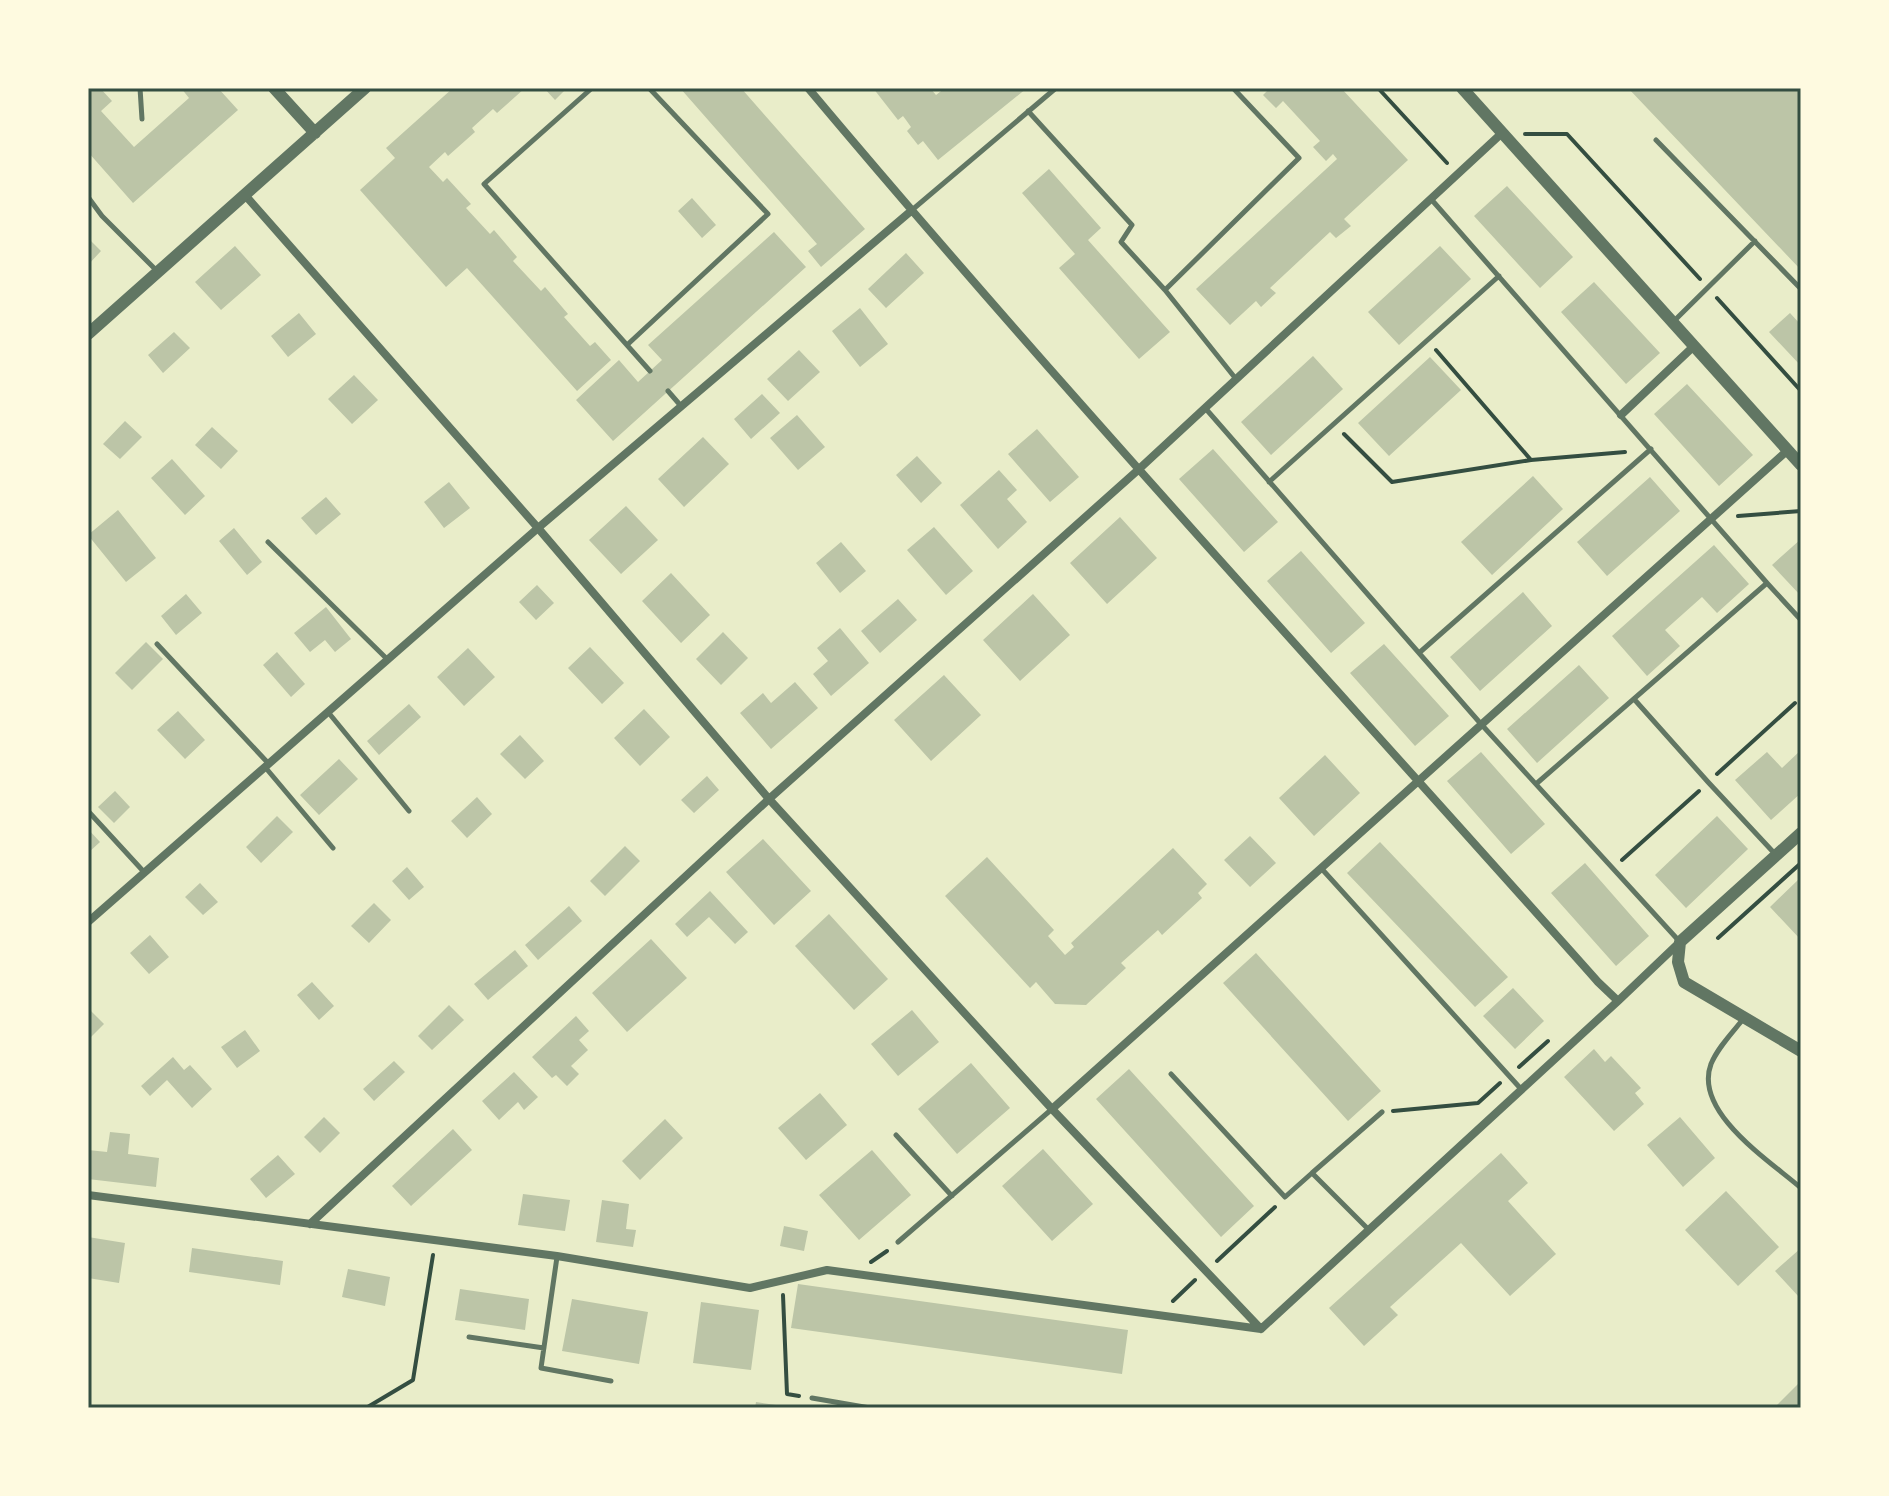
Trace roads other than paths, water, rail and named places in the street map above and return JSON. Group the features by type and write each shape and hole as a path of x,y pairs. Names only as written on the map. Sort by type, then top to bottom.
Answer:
{"street":[{"path":"274,88 315,133"},
{"path":"88,334 365,88"},
{"path":"808,88 911,211 1138,470 1618,1001"},
{"path":"1462,88 1801,465"},
{"path":"310,1224 769,799 1138,470 1502,133"},
{"path":"245,195 538,528 769,799 1052,1109 1261,1329"},
{"path":"88,922 538,528 911,211"},
{"path":"1621,415 1694,346"},
{"path":"1052,1109 1788,450"},
{"path":"1261,1329 1680,942 1776,855 1799,839"},
{"path":"1680,942 1678,962 1684,982 1801,1051"},
{"path":"88,1195 557,1256 750,1288 827,1270 1261,1329"}],"lane":[{"path":"140,88 142,119"},
{"path":"592,88 484,184 650,371"},
{"path":"627,345 768,214 649,88"},
{"path":"911,211 1056,88"},
{"path":"1165,290 1299,158 1233,88"},
{"path":"1028,111 1132,225 1121,242 1165,290 1236,379"},
{"path":"1656,140 1801,289"},
{"path":"88,197 102,216 159,273"},
{"path":"1431,199 1801,620"},
{"path":"1673,322 1755,241"},
{"path":"1269,482 1499,276"},
{"path":"668,391 681,406"},
{"path":"1205,408 1481,724 1680,942"},
{"path":"1419,653 1651,449"},
{"path":"268,542 388,660"},
{"path":"1536,784 1767,583"},
{"path":"157,644 267,766 333,848"},
{"path":"1634,699 1776,855"},
{"path":"328,712 409,811"},
{"path":"88,811 145,872"},
{"path":"1320,867 1521,1089"},
{"path":"1744,1017 1710,1065 1708,1085 1728,1126 1801,1188"},
{"path":"1171,1074 1285,1197 1382,1112"},
{"path":"898,1242 1052,1109"},
{"path":"896,1135 952,1196"},
{"path":"1312,1173 1369,1230"},
{"path":"557,1256 541,1368 611,1381"},
{"path":"469,1337 544,1348"},
{"path":"812,1398 870,1408"}]}
